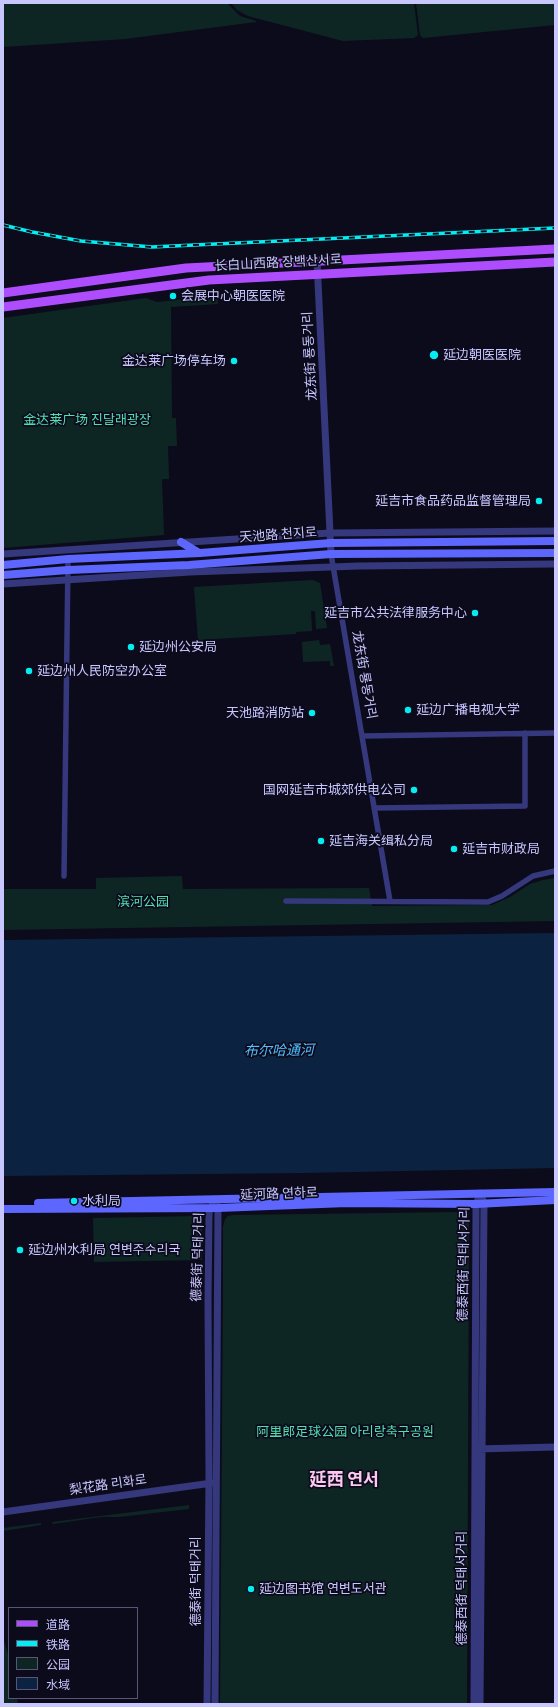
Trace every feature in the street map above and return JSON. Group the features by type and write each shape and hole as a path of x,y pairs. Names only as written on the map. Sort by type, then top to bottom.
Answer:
{"main road":[{"name":"长白山西路 장백산서로","path":"3,293 186,268 555,249"},
{"name":"长白山西路 장백산서로","path":"3,307 192,282 555,262"},
{"name":"天池路 천지로","path":"3,565 68,559 200,553 331,543 555,541"},
{"path":"181,542 200,553"},
{"name":"天池路 천지로","path":"3,575 68,570 189,565 331,554 555,553"},
{"name":"延河路 연하로","path":"3,1204 215,1198 555,1192"},
{"name":"延河路 연하로","path":"3,1209 214,1208 347,1203 480,1204 555,1200"}],"street":[{"name":"龙东街 룡동거리","path":"317,261 331,554 390,901"},
{"name":"天池路 천지로","path":"3,554 330,533 555,531"},
{"path":"64,876 68,559"},
{"path":"3,584 190,572 359,566 555,564"},
{"path":"374,808 525,806 525,733"},
{"path":"362,736 555,733"},
{"path":"286,901 488,902 502,896 533,876 555,871"},
{"name":"德泰西街 덕태서거리","path":"474,1704 480,1193"},
{"name":"德泰街 덕태거리","path":"207,1704 212,1483 215,1198"},
{"path":"478,1449 555,1446"},
{"name":"德泰西街 덕태서거리","path":"478,1449 480,1704"},
{"name":"德泰街 덕태거리","path":"212,1483 215,1704"},
{"name":"梨花路 리화로","path":"3,1512 212,1483"}],"green space":[{"path":"3,3 227,3 240,16 256,22 125,39 3,47"},
{"path":"231,3 414,3 418,35 414,38 343,41 248,16 237,10"},
{"path":"416,3 555,3 555,25 423,38 420,35"},
{"name":"金达莱广场 진달래광장","path":"217,292 218,304 171,307 172,418 176,418 177,446 168,446 169,479 162,479 164,535 3,548 3,318 146,298 157,302 187,299 197,293"},
{"path":"313,580 320,583 327,628 316,629 315,611 311,611 312,631 296,632 296,634 198,640 194,587"},
{"path":"319,640 320,645 330,644 334,666 330,666 330,661 303,662 302,642"},
{"name":"滨河公园","path":"182,876 183,889 369,888 372,906 492,905 510,897 530,884 555,878 555,921 3,930 3,889 96,889 96,878"},
{"name":"阿里郎足球公园 아리랑축구공원","path":"461,1212 466,1216 469,1222 467,1704 220,1704 223,1227 225,1219 228,1216 233,1215"},
{"path":"199,1216 202,1221 202,1260 94,1262 93,1218"},
{"path":"189,1505 189,1509 119,1517 101,1517 53,1524 52,1522"},
{"path":"41,1523 41,1525 3,1531 3,1528"},
{"path":"3,1637 8,1654 8,1699 17,1699 18,1704 3,1704"}],"water":[{"name":"布尔哈通河","path":"555,933 555,1168 304,1173 3,1176 3,940"}],"railway":[{"path":"3,225 81,241 152,247 555,228"}],"place":[{"name":"会展中心朝医医院","path":"173,296"},
{"name":"延边朝医医院","path":"434,355"},
{"name":"金达莱广场停车场","path":"234,361"},
{"name":"延吉市食品药品监督管理局","path":"539,501"},
{"name":"延吉市公共法律服务中心","path":"475,613"},
{"name":"延边州公安局","path":"131,647"},
{"name":"延边州人民防空办公室","path":"29,671"},
{"name":"延边广播电视大学","path":"408,710"},
{"name":"天池路消防站","path":"312,713"},
{"name":"国网延吉市城郊供电公司","path":"414,790"},
{"name":"延吉海关缉私分局","path":"321,841"},
{"name":"延吉市财政局","path":"454,849"},
{"name":"水利局","path":"74,1201"},
{"name":"延边州水利局 연변주수리국","path":"20,1250"},
{"name":"延边图书馆 연변도서관","path":"251,1589"}],"district":[{"name":"延西 연서","path":"344,1480"}]}
